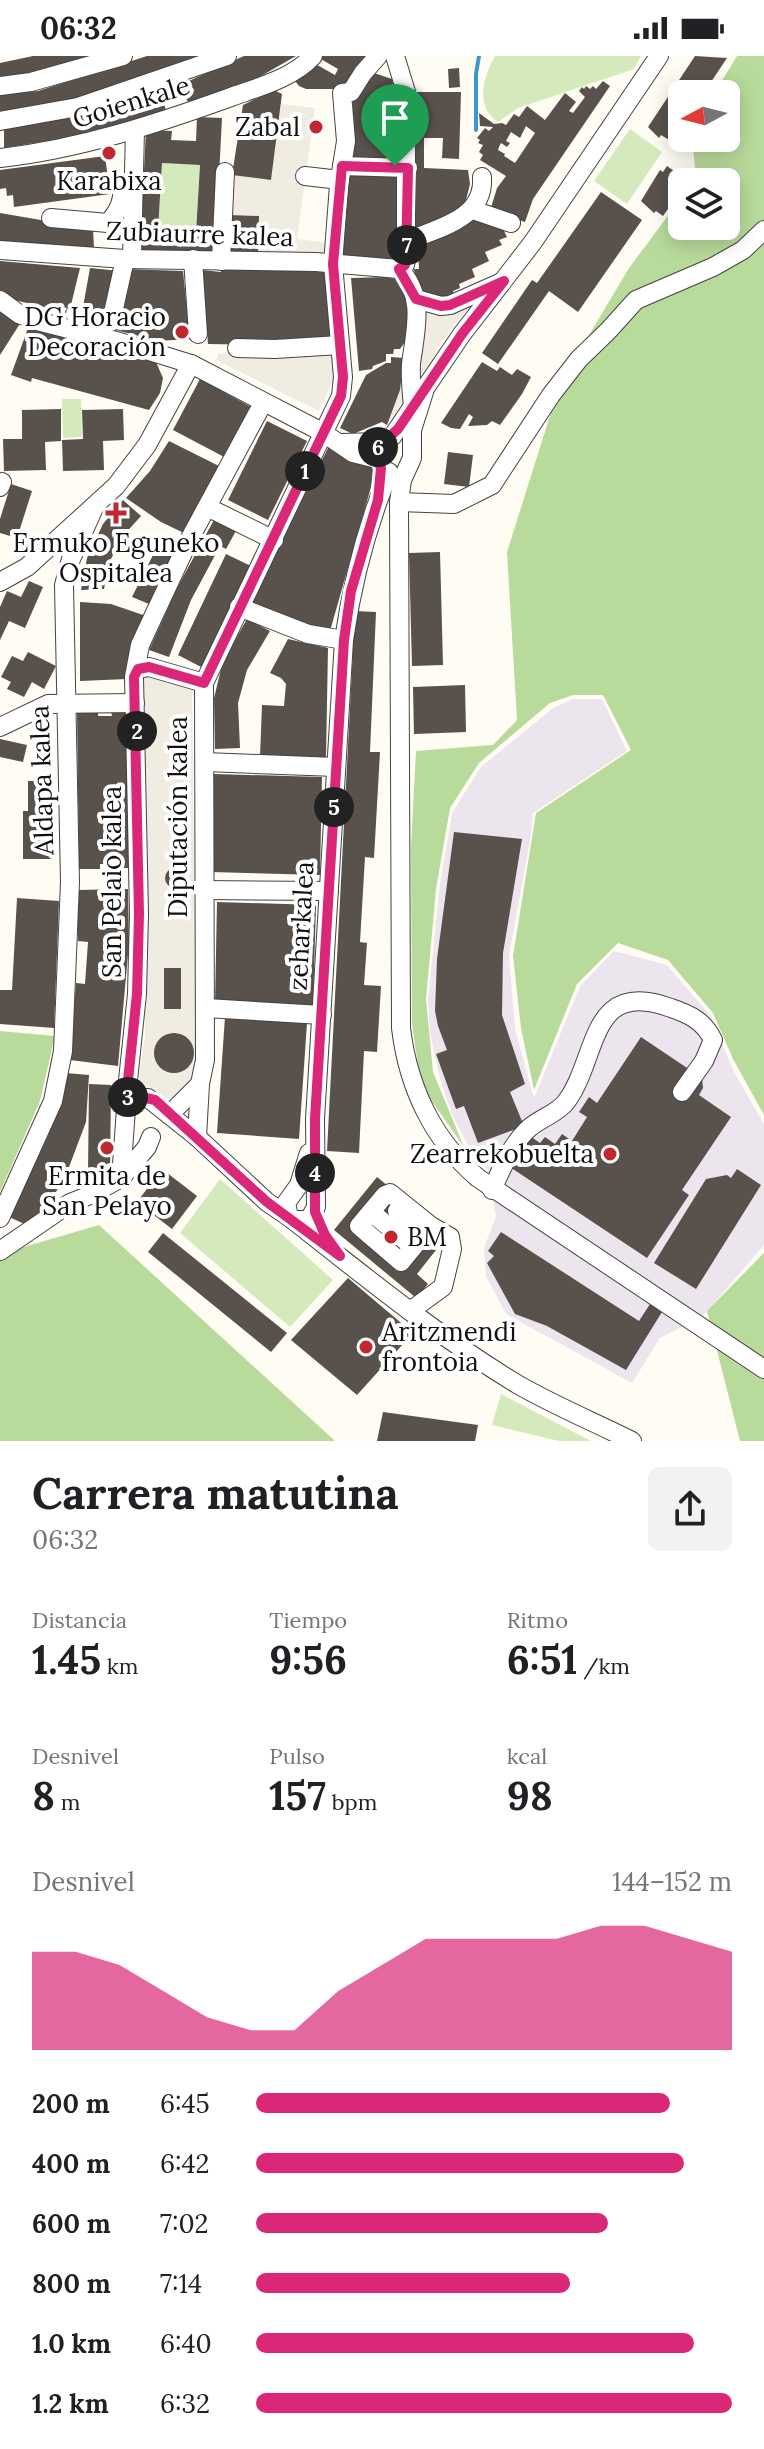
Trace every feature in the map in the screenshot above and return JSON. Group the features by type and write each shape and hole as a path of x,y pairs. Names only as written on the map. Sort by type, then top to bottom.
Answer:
{"street":[{"path":"0,86 31,82 123,56"},
{"path":"0,121 78,107 227,56"},
{"name":"Diputación kalea","path":"197,1137 200,1084 205,1060 206,1008 204,683 341,396 343,377 333,264 346,141 342,93 351,92 378,56"},
{"path":"395,56 406,92 408,168 405,265 399,269 418,307 411,367 413,409"},
{"path":"659,56 509,275 462,334 413,409 388,460 399,500 401,1028 411,1079 437,1135 456,1159 492,1190 764,1369"},
{"name":"Goienkale","path":"0,158 64,149 198,110 288,73 312,58"},
{"path":"108,223 123,200 130,131"},
{"path":"112,340 75,314 111,322 129,259 132,233 130,131"},
{"path":"305,176 408,168"},
{"path":"221,261 225,172"},
{"path":"407,241 473,210 479,201 482,177"},
{"path":"473,210 511,223"},
{"path":"51,218 108,223 132,233"},
{"path":"399,500 454,504 492,485 551,395 579,359 636,300 713,267 743,250 764,230"},
{"name":"Zubiaurre kalea","path":"0,250 129,259 333,264 399,269"},
{"path":"193,259 198,334"},
{"path":"416,299 441,306 450,305 509,275"},
{"path":"0,300 19,314 37,321 191,364 322,432 353,453 388,460"},
{"path":"237,348 340,345"},
{"name":"Aldapa kalea","path":"0,1218 53,1101 63,1051 70,882 64,585 71,559 94,508 140,456 191,364"},
{"name":"zeharkalea","path":"315,1207 315,1119 344,640 351,591 388,460 412,458 412,430 424,392"},
{"name":"San Pelaio kalea","path":"129,1104 127,1090 137,994 139,930 134,677 138,669 140,645 189,540 217,513 263,403"},
{"path":"0,582 27,567 94,508"},
{"path":"217,513 274,540"},
{"path":"239,607 308,634 344,640"},
{"path":"138,669 149,667 204,683"},
{"path":"0,727 48,704 135,703"},
{"path":"205,762 336,767"},
{"path":"204,890 329,891"},
{"path":"492,1190 504,1164 526,1131 564,1105 577,1084 593,1040 612,1008 632,1000 647,1001 688,1014 707,1027 713,1040 704,1061 682,1092"},
{"path":"206,1008 322,1015"},
{"path":"125,1123 132,1134 145,1138 157,1134 166,1113 200,1084"},
{"path":"121,1178 126,1109 135,1099 148,1098 197,1137 267,1202 340,1256 416,1306 429,1327 519,1385 632,1441"},
{"name":"zeharkalea","path":"293,1193 305,1170 315,1119"},
{"path":"0,1251 70,1203 121,1178 147,1147 151,1137"},
{"path":"244,1179 272,1195 305,1191 315,1207 325,1235 340,1256"},
{"path":"291,1219 285,1208 293,1193"},
{"path":"397,1211 423,1235 401,1262 359,1226 385,1195 390,1193 450,1237 452,1249 443,1287 416,1306"},
{"path":"291,1219 309,1220 315,1207"}],"shaded area":[{"path":"281,104 315,108 297,239 329,243 327,262 258,255 259,216 230,215 232,175 271,180"},
{"path":"421,290 435,299 477,297 436,349 430,371 400,417 387,425 400,390 405,342 410,342"},
{"path":"333,351 333,381 319,411 216,360 219,353 251,355"},
{"path":"144,673 192,687 197,1063 188,1089 177,1100 166,1098 141,1082 139,1077 145,1035 146,898 139,675","holes":["164,968 181,968 181,1009 164,1009","177,1033 189,1039 194,1058 187,1069 168,1072 155,1059 156,1046 164,1036"]},
{"path":"573,699 602,699 627,751 533,813 509,955 515,1029 534,1098 580,986 614,951 667,965 710,1015 734,1072 764,1124 764,1245 703,1316 660,1338 632,1383 506,1314 486,1276 484,1248 496,1216 488,1170 470,1149 452,1115 430,1033 428,1000 440,884 452,813 481,767 553,708"}],"green space":[{"path":"495,56 641,56 634,69 518,108 498,122 486,108 483,91"},
{"path":"737,56 764,56 764,1115 733,1059 713,1013 668,960 618,943 577,984 534,1090 521,1028 513,956 536,813 631,750 603,695 573,695 550,703 479,763 450,808 436,889 426,999 433,1072 464,1147 421,1086 412,1024 411,847 416,751 493,745 517,720 507,552 560,384 629,268 668,216 668,240 740,240 740,168 695,168 693,152 740,152 740,80 722,80"},
{"path":"630,129 662,152 627,204 594,181"},
{"path":"162,163 200,165 196,233 158,230"},
{"path":"62,399 81,399 82,437 63,438"},
{"path":"0,1031 55,1036 40,1101 0,1192"},
{"path":"220,1179 333,1280 290,1327 180,1233"},
{"path":"99,1225 335,1441 0,1441 0,1254"},
{"path":"764,1253 764,1441 740,1441 707,1311"},
{"path":"501,1394 591,1441 559,1441 492,1425"}],"building":[{"path":"33,56 87,56 29,79 0,81 0,63"},
{"path":"147,56 202,56 99,94 0,116 0,94 38,91"},
{"path":"244,56 296,56 245,85 188,102 180,85"},
{"path":"371,56 351,89 337,84 335,89 306,89 299,86 293,78 312,62 335,75 338,69 319,58"},
{"path":"695,56 727,58 712,80 679,80"},
{"path":"459,68 460,87 449,88 448,69"},
{"path":"371,72 392,79 398,109 399,154 387,156 386,160 350,158 353,96"},
{"path":"603,81 610,86 533,199 525,222 490,211 497,188 506,176 480,160 483,155 479,152 483,145 478,143 480,140 477,138 485,128 489,131 493,127 480,126 479,113 494,124 506,125 514,114 519,117 527,106 545,120 565,93 576,102 569,111 573,113 585,97 579,91 582,87 590,89 593,86 596,89","holes":["526,126 535,133 515,163 498,150 501,143 507,147 510,143 506,141 511,132 520,138"]},
{"path":"161,90 166,111 70,137 4,148 4,128 75,117"},
{"path":"274,90 282,94 271,180 232,175 243,105"},
{"path":"413,92 461,92 459,159 442,158 443,138 424,138 424,168 468,170 470,184 464,208 419,229 415,227 415,193 411,193"},
{"path":"668,97 668,139 661,135 659,138 648,127"},
{"path":"197,117 222,118 215,254 140,250 146,130 172,131 171,140 196,141","holes":["162,163 200,165 196,233 158,230"]},
{"path":"105,156 110,194 14,207 13,195 7,196 6,188 0,189 0,170"},
{"path":"667,166 670,168 668,209 663,216 656,211 654,213 641,201 660,170 663,172"},
{"path":"346,172 403,175 398,260 339,258"},
{"path":"601,192 642,220 578,312 549,291 498,364 482,353 532,280 537,283"},
{"path":"0,213 93,229 94,248 0,245"},
{"path":"230,215 259,216 258,255 229,255"},
{"path":"479,218 482,223 495,222 498,229 502,227 507,237 499,240 502,245 485,252 489,261 472,269 475,277 459,284 460,288 453,291 456,298 427,295 416,282 414,269 419,269 418,248 431,242 429,239"},
{"path":"0,261 80,268 70,309 59,306 57,310 14,300 0,290"},
{"path":"90,268 120,271 114,311 83,307"},
{"path":"221,268 328,272 332,342 208,344 202,270 221,272"},
{"path":"127,269 183,271 190,339 158,341 116,330"},
{"path":"351,278 395,279 409,301 411,342 394,349 393,354 386,354 386,361 372,369 359,371"},
{"path":"0,309 21,322 0,355"},
{"path":"28,328 156,362 163,378 160,393 149,410 11,375"},
{"path":"391,357 404,358 400,390 387,425 382,422 353,434 340,428 366,375 391,363"},
{"path":"482,362 497,371 500,367 512,375 517,369 531,377 500,425 492,421 487,425 468,426 473,417 469,414 460,429 441,423"},
{"path":"200,379 255,409 228,459 173,430"},
{"path":"61,409 61,441 45,442 46,470 4,471 3,439 22,439 22,410"},
{"path":"123,409 124,440 103,441 104,470 63,471 62,440 83,439 82,410"},
{"path":"267,421 307,441 268,520 228,500"},
{"path":"169,441 221,467 186,534 161,522 126,498 150,471"},
{"path":"329,446 373,464 375,473 330,631 294,623 251,601"},
{"path":"448,452 473,455 469,487 444,484"},
{"path":"11,484 32,491 17,538 0,533 0,519"},
{"path":"123,500 141,516 122,537 109,563 104,589 81,590 87,558 103,524"},
{"path":"215,518 237,529 226,549 220,546 191,600 169,657 149,650 177,588"},
{"path":"162,537 180,545 149,604 132,597"},
{"path":"440,552 443,665 412,666 409,553"},
{"path":"226,554 253,567 203,668 178,655"},
{"path":"29,581 43,587 25,628 9,621 0,640 0,607 7,591 21,597"},
{"path":"80,602 111,604 146,616 127,679 80,681"},
{"path":"355,611 376,612 370,752 380,752 374,858 365,857 360,942 367,943 364,985 381,986 377,1052 364,1051 359,1153 327,1151"},
{"path":"247,619 270,631 247,670 238,703 240,748 215,749 214,698 223,661"},
{"path":"288,639 328,648 326,757 260,757 262,705 284,706 286,684 270,673"},
{"path":"28,652 56,666 44,689 32,682 24,697 7,689 11,682 1,677 12,656 23,661"},
{"path":"465,685 466,732 414,734 413,687"},
{"path":"111,711 128,711 130,868 100,864 100,869 79,869 77,712 112,716"},
{"path":"0,739 27,745 23,762 0,757"},
{"path":"214,774 322,777 320,875 211,872"},
{"path":"28,781 52,781 53,859 23,859 23,811 28,811"},
{"path":"454,832 522,839 503,953 502,1015 525,1084 510,1092 524,1126 478,1143 464,1106 456,1109 436,1054 447,1050 435,1011 437,959"},
{"path":"175,868 182,871 185,878 182,885 175,888 168,885 165,878 168,871"},
{"path":"128,889 129,943 118,1066 70,1060 76,983 85,984 88,942 78,941 78,890"},
{"path":"17,898 59,901 54,1028 0,1024 0,990 12,990"},
{"path":"217,902 316,905 313,1006 215,1003"},
{"path":"164,968 181,968 181,1009 164,1009"},
{"path":"225,1017 307,1023 299,1139 217,1133"},
{"path":"174,1033 188,1039 194,1053 188,1067 174,1073 160,1067 154,1053 160,1039"},
{"name":"Zearrekobuelta","path":"641,1037 702,1078 703,1088 699,1095 731,1117 682,1190 689,1195 647,1258 507,1165 527,1134 540,1143 545,1137 555,1144 562,1134 572,1141 587,1117 579,1112 589,1097 597,1103"},
{"path":"66,1073 89,1075 86,1122 69,1167 43,1217 29,1226 9,1217 48,1136"},
{"path":"89,1084 111,1085 110,1174 88,1173"},
{"path":"162,1169 197,1196 172,1229 137,1202"},
{"path":"737,1169 761,1185 696,1289 654,1263 706,1179 727,1175 731,1178"},
{"name":"BM","path":"377,1177 434,1224 440,1245 417,1274 428,1284 415,1297 334,1230"},
{"path":"501,1232 639,1321 650,1304 662,1312 626,1370 547,1326 515,1314 487,1263 494,1256 488,1251"},
{"path":"163,1233 287,1333 271,1352 148,1252"},
{"path":"348,1278 413,1333 357,1395 291,1340"},
{"path":"383,1412 478,1425 475,1441 377,1441"}],"waterway":[{"path":"476,130 479,56"}],"place":[{"name":"Zabal","path":"316,127"},
{"name":"Karabixa","path":"109,153"},
{"name":"DG Horacio Decoración","path":"182,332"},
{"name":"Ermuko Eguneko Ospitalea","path":"116,513"},
{"name":"Ermita de San Pelayo","path":"107,1148"},
{"name":"Zearrekobuelta","path":"610,1154"},
{"name":"BM","path":"391,1237"},
{"name":"Aritzmendi frontoia","path":"366,1347"}],"route":[{"path":"342,166 395,166 408,168 406,260 399,269 416,299 441,306 450,305 504,281 462,334 392,437 378,447 376,453 381,468 378,500 351,591 344,640 315,1119 315,1212 325,1235 340,1256 267,1202 197,1137 163,1111 155,1100 141,1097 129,1104 127,1090 137,994 139,914 134,677 138,669 149,667 204,683 341,396 343,377 333,264 342,166"}]}
